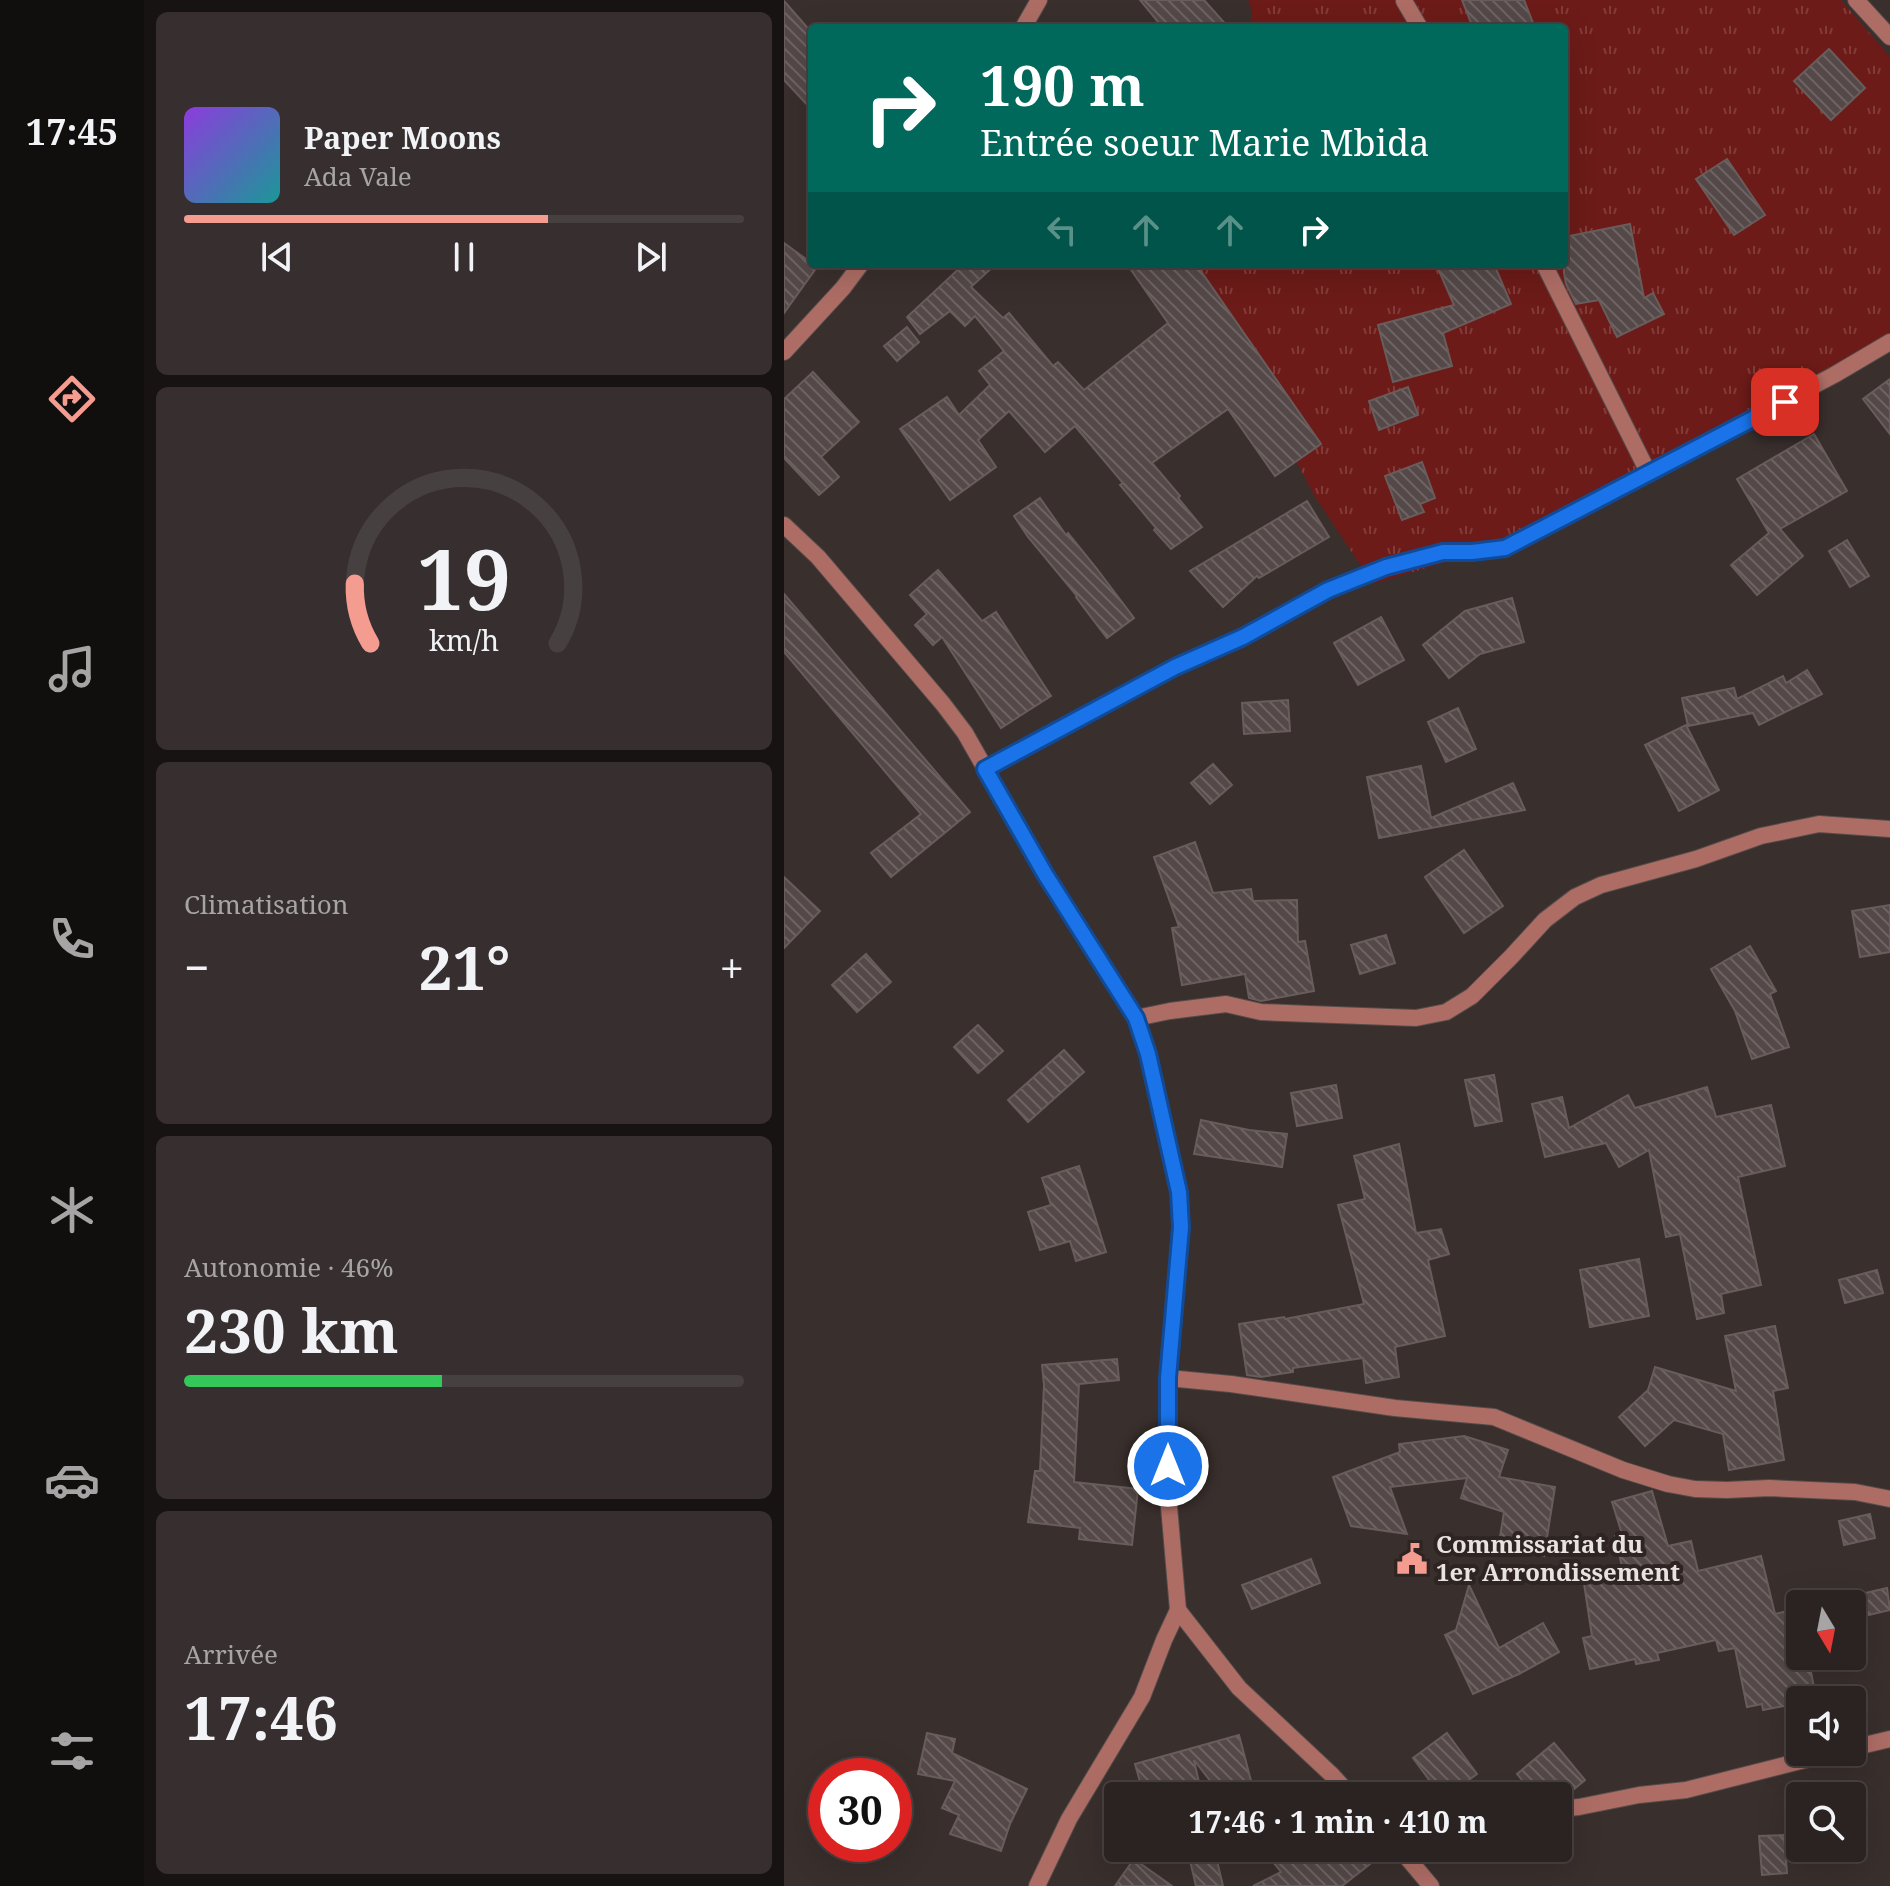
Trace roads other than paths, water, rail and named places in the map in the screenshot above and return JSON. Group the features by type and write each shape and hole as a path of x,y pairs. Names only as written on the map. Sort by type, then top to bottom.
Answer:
{"street":[{"path":"1025,24 1039,0"},
{"path":"1856,0 1890,37"},
{"path":"1404,1 1418,24"},
{"path":"784,352 858,268"},
{"path":"1546,268 1649,474"},
{"path":"985,769 1175,667 1243,637 1328,590 1386,567 1443,552 1505,548 1649,474 1890,342"},
{"path":"784,525 818,557 965,733 1053,887 1136,1018 1148,1054 1179,1192 1181,1227 1168,1378 1168,1495 1178,1610 1142,1697 1069,1819 1037,1886"},
{"path":"1136,1018 1226,1004 1261,1012 1416,1018 1446,1012 1472,996 1545,920 1575,897 1601,885 1696,859 1761,836 1819,824 1890,829"},
{"path":"1168,1378 1395,1408 1494,1417 1623,1470 1695,1489 1855,1492 1890,1499"},
{"path":"1178,1610 1239,1688 1338,1782"},
{"path":"1866,1745 1890,1739"},
{"path":"1572,1808 1686,1790 1786,1765"},
{"path":"1411,1862 1431,1886"}],"place":[{"name":"Commissariat du 1er Arrondissement","path":"1412,1559"}]}
